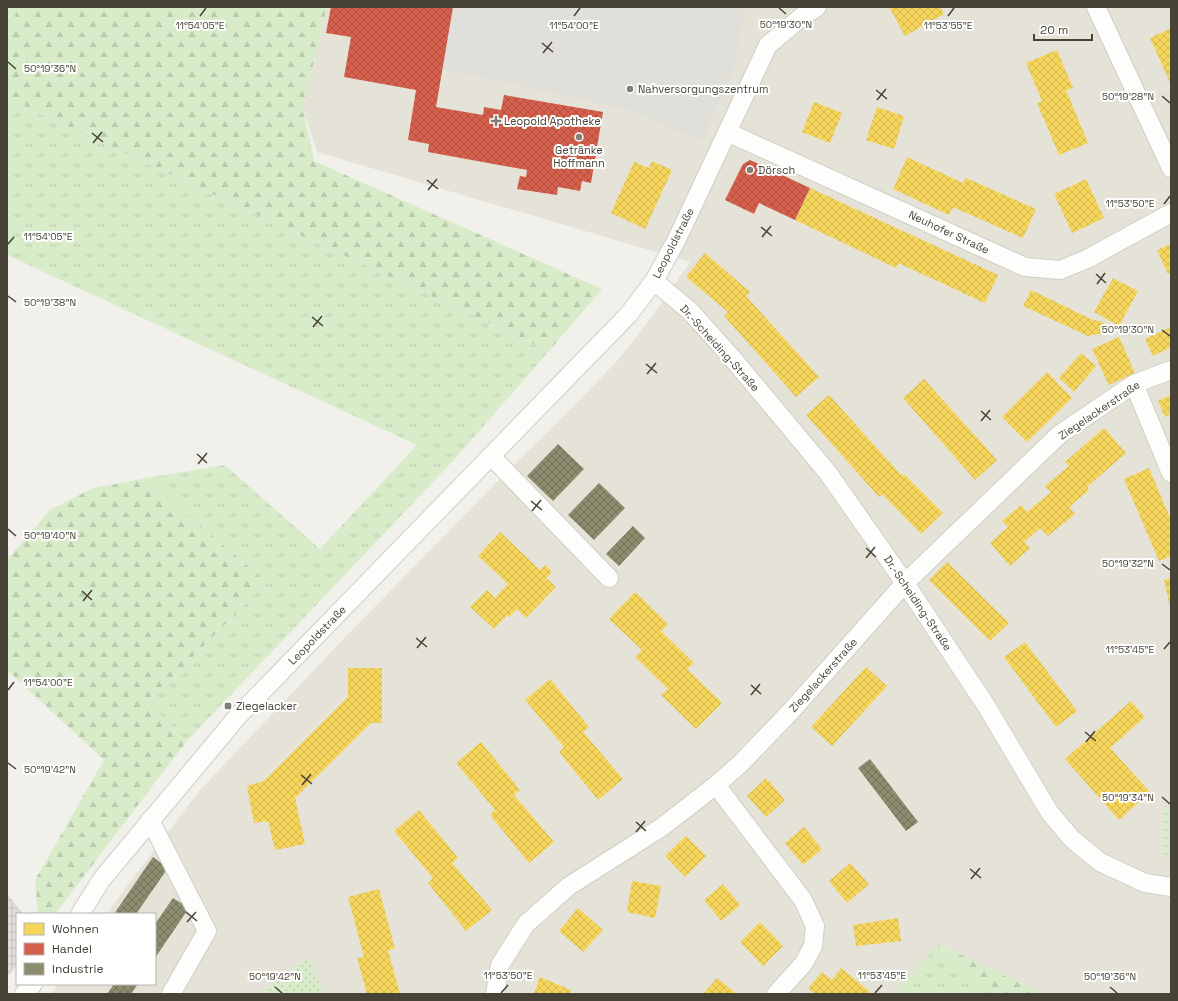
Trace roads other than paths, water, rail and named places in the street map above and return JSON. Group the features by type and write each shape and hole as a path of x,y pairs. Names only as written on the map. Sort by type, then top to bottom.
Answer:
{"street":[{"path":"1096,7 1171,168"},
{"name":"Leopoldstraße","path":"81,913 102,879 238,716 629,314 654,281 677,239 768,45 806,10"},
{"name":"Neuhofer Straße","path":"727,132 1025,267 1060,270 1087,260 1171,213"},
{"name":"Dr.-Scheiding-Straße","path":"654,281 690,312 733,359 828,473 905,583 985,704 1050,813 1072,839 1100,862 1145,883 1171,887"},
{"name":"Ziegelackerstraße","path":"495,994 500,965 526,924 569,886 662,827 716,785 741,763 791,711 905,583 1060,434 1134,384 1171,370"},
{"path":"1134,384 1171,473"},
{"path":"491,456 609,578"},
{"path":"716,785 803,900 815,926 813,946 804,963 776,994"},
{"path":"150,820 207,931 171,994"},
{"path":"24,994 32,985"}],"place":[{"name":"Nahversorgungszentrum","path":"630,89"},
{"name":"Leopold Apotheke","path":"496,121"},
{"name":"Getränke Hoffmann","path":"579,137"},
{"name":"Dörsch","path":"750,170"},
{"name":"Ziegelacker","path":"228,706"}]}
